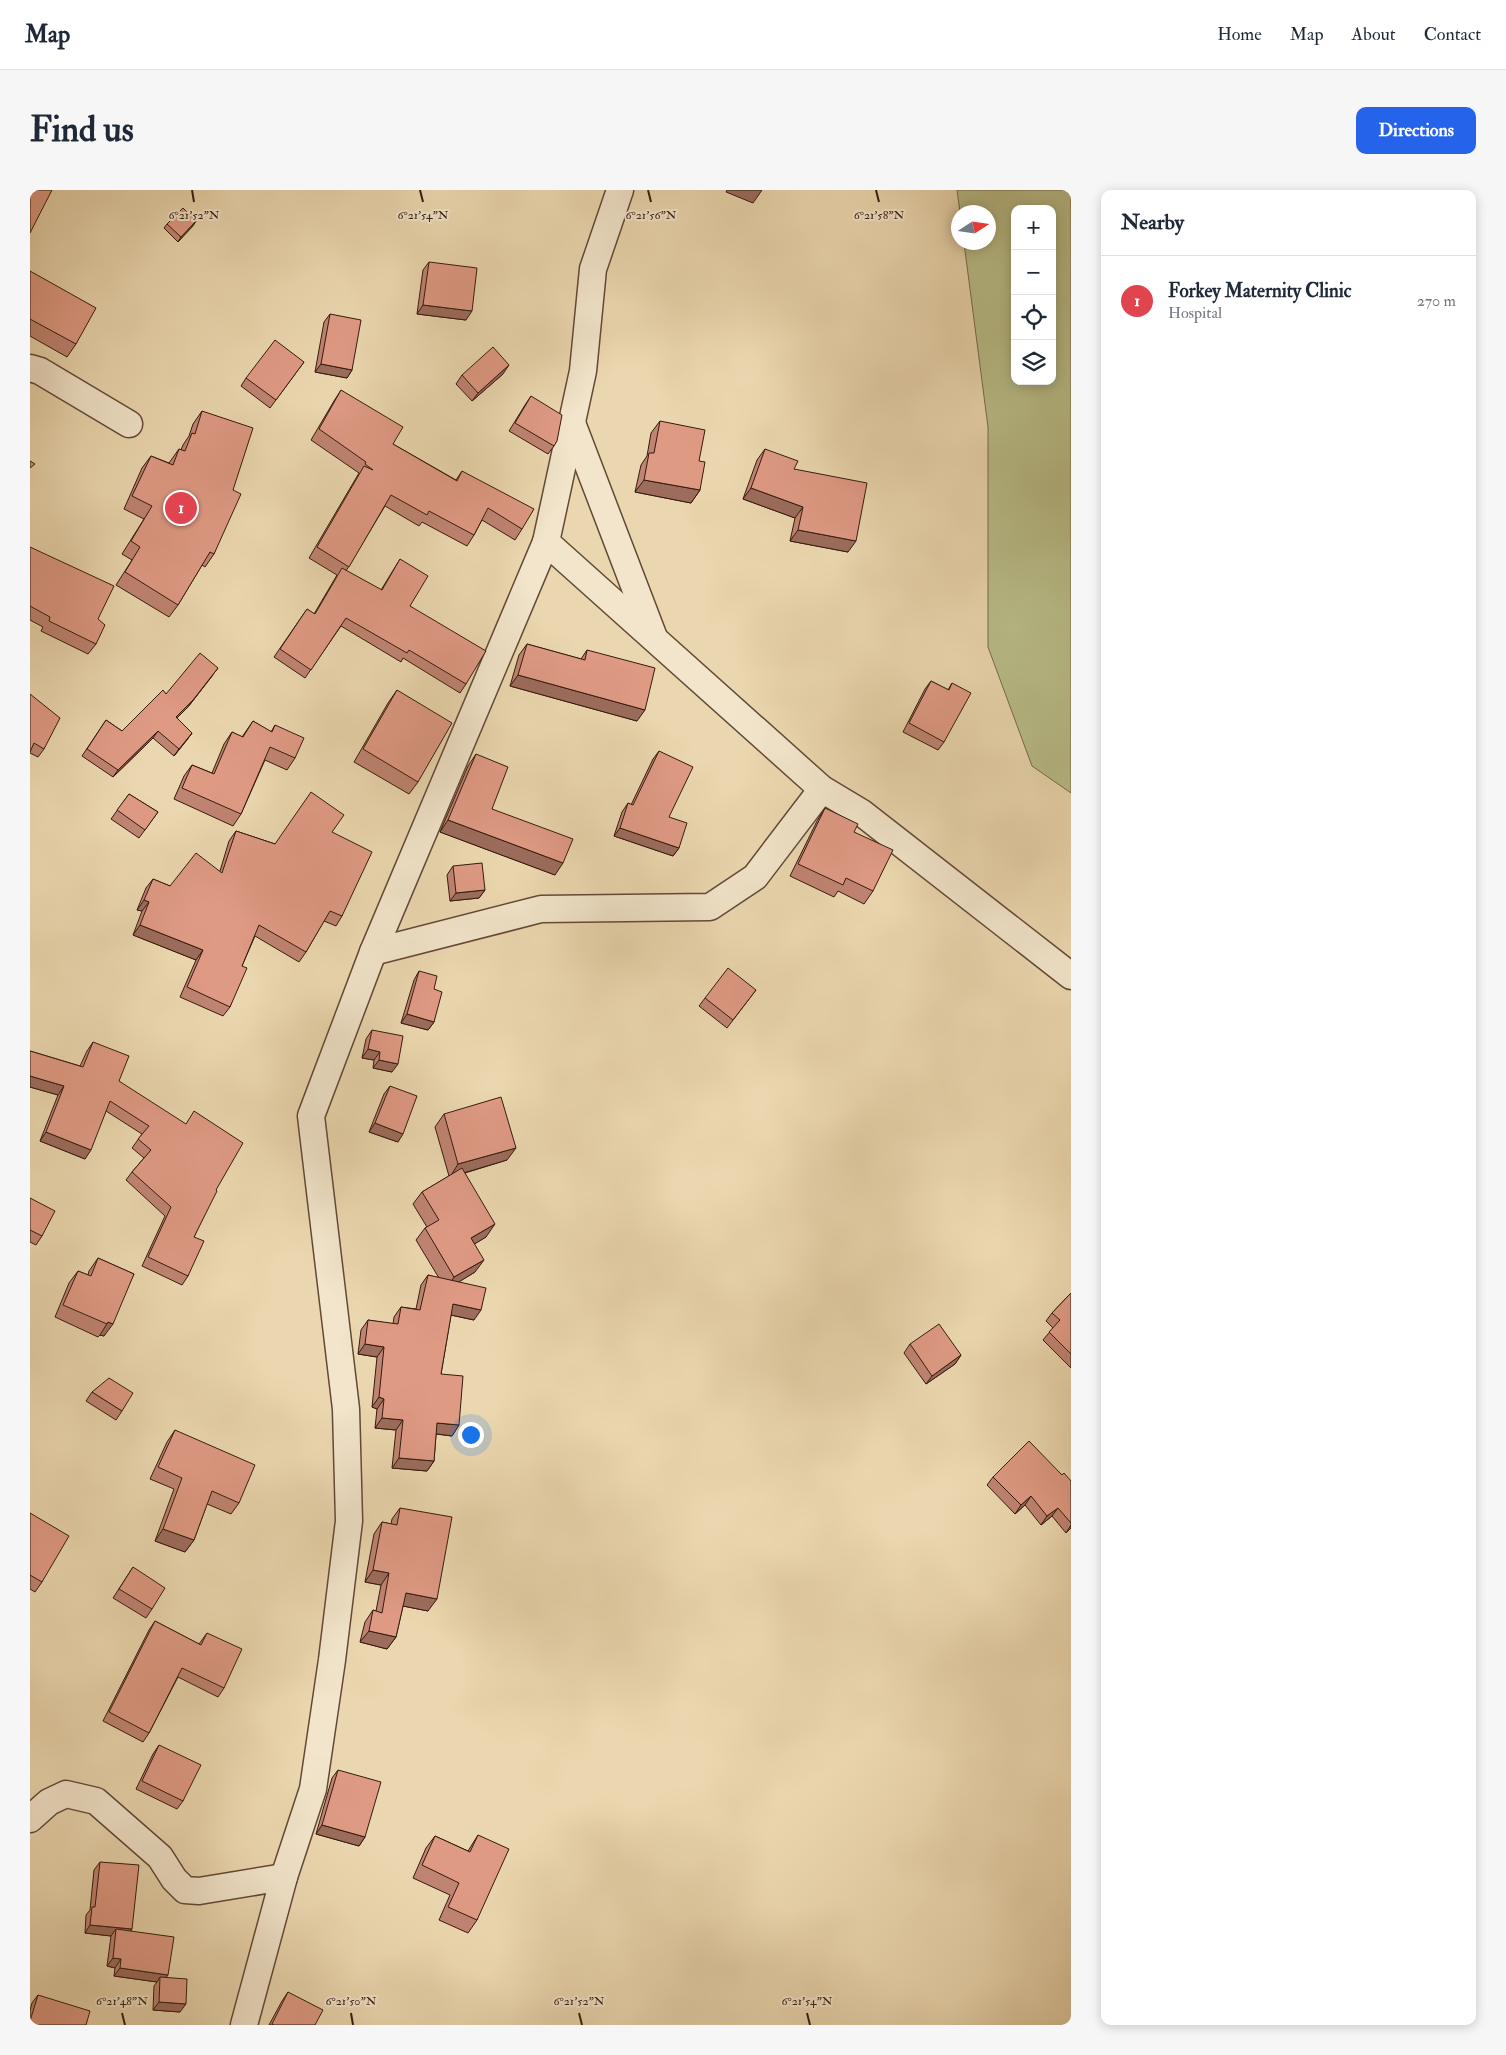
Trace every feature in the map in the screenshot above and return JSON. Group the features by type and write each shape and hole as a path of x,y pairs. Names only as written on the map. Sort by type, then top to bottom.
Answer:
{"street":[{"path":"244,2025 284,1877 313,1789 332,1660 349,1521 346,1409 310,1116 373,952 546,542 583,371 592,269 620,190"},
{"path":"30,368 40,371 129,424"},
{"path":"572,423 655,639"},
{"path":"546,542 822,789 877,825 1071,976"},
{"path":"373,952 541,909 710,907 755,877 822,789"},
{"path":"30,1819 49,1802 66,1794 96,1802 160,1857 174,1879 185,1890 199,1891 284,1877"}],"green space":[{"path":"957,190 1071,190 1071,793 1032,766 988,647 988,427 965,250 996,250 996,205 959,205"}],"building":[{"path":"30,190 52,190 30,233"},
{"path":"183,208 196,221 181,237 167,224"},
{"path":"429,262 477,268 472,311 423,305"},
{"path":"30,271 96,308 76,344 30,319"},
{"path":"330,314 361,320 352,370 321,364"},
{"path":"275,340 304,362 276,400 246,378"},
{"path":"493,347 509,365 478,393 462,375"},
{"path":"341,390 403,427 393,444 457,481 462,471 534,509 522,529 488,508 474,535 429,511 427,515 391,495 349,567 317,547 364,466 373,470 365,464 366,462 319,429"},
{"path":"531,396 562,415 557,441 554,446 515,423"},
{"path":"202,411 253,428 233,490 241,494 214,554 210,552 178,605 125,572 140,547 131,541 152,506 132,496 151,456 173,465 179,449 185,451 192,433 195,434"},
{"path":"660,421 705,430 699,461 705,462 700,490 644,480 649,453 654,453"},
{"path":"765,449 798,461 794,469 867,483 856,541 798,530 803,507 751,488"},
{"path":"30,461 35,464 30,468"},
{"path":"30,547 114,586 98,619 105,625 96,644 49,621 50,617 30,606"},
{"path":"400,559 428,576 410,606 486,651 466,684 409,650 407,653 346,618 311,670 280,649 307,609 315,614 342,568 382,590"},
{"path":"527,644 585,660 587,650 655,668 645,710 518,675"},
{"path":"200,653 218,668 193,700 176,717 192,733 179,749 158,731 118,770 87,749 106,720 122,731 163,690 166,694"},
{"path":"931,681 949,690 952,683 971,693 944,742 909,723"},
{"path":"397,690 452,723 418,782 363,749"},
{"path":"30,694 60,718 44,749 34,743 30,752"},
{"path":"253,721 272,732 275,725 304,738 295,758 270,747 241,814 182,788 192,765 214,774 232,732 243,737"},
{"path":"659,751 693,767 669,817 687,823 679,848 620,828 628,803 633,805"},
{"path":"476,754 508,767 492,809 573,839 563,863 448,820"},
{"path":"311,792 344,815 332,832 372,852 342,916 330,911 306,952 259,925 242,966 247,968 230,1007 187,987 203,950 140,925 149,902 144,900 153,879 170,886 196,853 222,873 236,831 275,844"},
{"path":"129,794 158,812 145,830 117,810"},
{"path":"825,808 858,824 854,832 893,850 873,891 846,878 843,885 798,864"},
{"path":"482,863 485,890 456,893 453,866"},
{"path":"728,968 756,990 733,1020 705,998"},
{"path":"419,971 437,976 434,989 442,992 434,1022 407,1014"},
{"path":"372,1030 403,1036 398,1064 379,1060 380,1052 368,1049"},
{"path":"93,1042 129,1056 119,1081 186,1124 194,1111 243,1143 216,1190 194,1237 204,1241 188,1276 148,1257 171,1207 132,1172 151,1150 138,1139 149,1126 110,1101 91,1150 46,1132 64,1086 30,1076 30,1051 83,1067"},
{"path":"390,1086 417,1096 403,1134 375,1123"},
{"path":"501,1097 516,1148 458,1164 444,1114"},
{"path":"462,1168 495,1224 471,1238 484,1260 454,1277 425,1228 439,1220 422,1192"},
{"path":"30,1198 55,1211 42,1236 30,1230"},
{"path":"98,1258 134,1274 113,1324 108,1322 107,1324 63,1305 78,1271 91,1276"},
{"path":"428,1275 486,1288 481,1310 453,1304 441,1374 463,1376 459,1425 437,1423 434,1461 399,1458 403,1420 382,1418 384,1399 379,1397 384,1347 365,1344 368,1320 398,1324 401,1307 420,1310"},
{"path":"1071,1293 1071,1354 1049,1332 1060,1320 1052,1313"},
{"path":"939,1324 961,1355 932,1376 910,1344"},
{"path":"109,1378 133,1393 122,1411 92,1392"},
{"path":"175,1430 255,1465 239,1503 212,1491 194,1540 163,1529 182,1478 158,1467"},
{"path":"1029,1441 1062,1475 1064,1473 1071,1481 1071,1523 1058,1508 1047,1516 1031,1496 1021,1505 993,1477"},
{"path":"400,1508 452,1517 437,1599 406,1593 396,1637 369,1631 373,1610 382,1613 389,1573 373,1570 382,1522 397,1525"},
{"path":"30,1513 69,1536 42,1582 30,1575"},
{"path":"133,1567 165,1588 152,1609 119,1589"},
{"path":"155,1621 201,1645 207,1633 242,1649 224,1688 182,1668 149,1733 109,1712"},
{"path":"159,1745 201,1765 183,1801 142,1781"},
{"path":"338,1770 381,1782 365,1837 322,1825"},
{"path":"478,1835 509,1849 477,1920 448,1907 459,1883 422,1865 435,1836 470,1852"},
{"path":"100,1862 139,1865 132,1929 90,1925 92,1907 95,1907"},
{"path":"116,1929 174,1937 168,1975 120,1968 121,1959 113,1958"},
{"path":"160,1977 187,1979 186,2004 159,2002"},
{"path":"288,1992 323,2010 315,2025 272,2024"},
{"path":"38,1995 90,2011 86,2025 30,2025"}],"place":[{"name":"Forkey Maternity Clinic","path":"181,508"}]}
